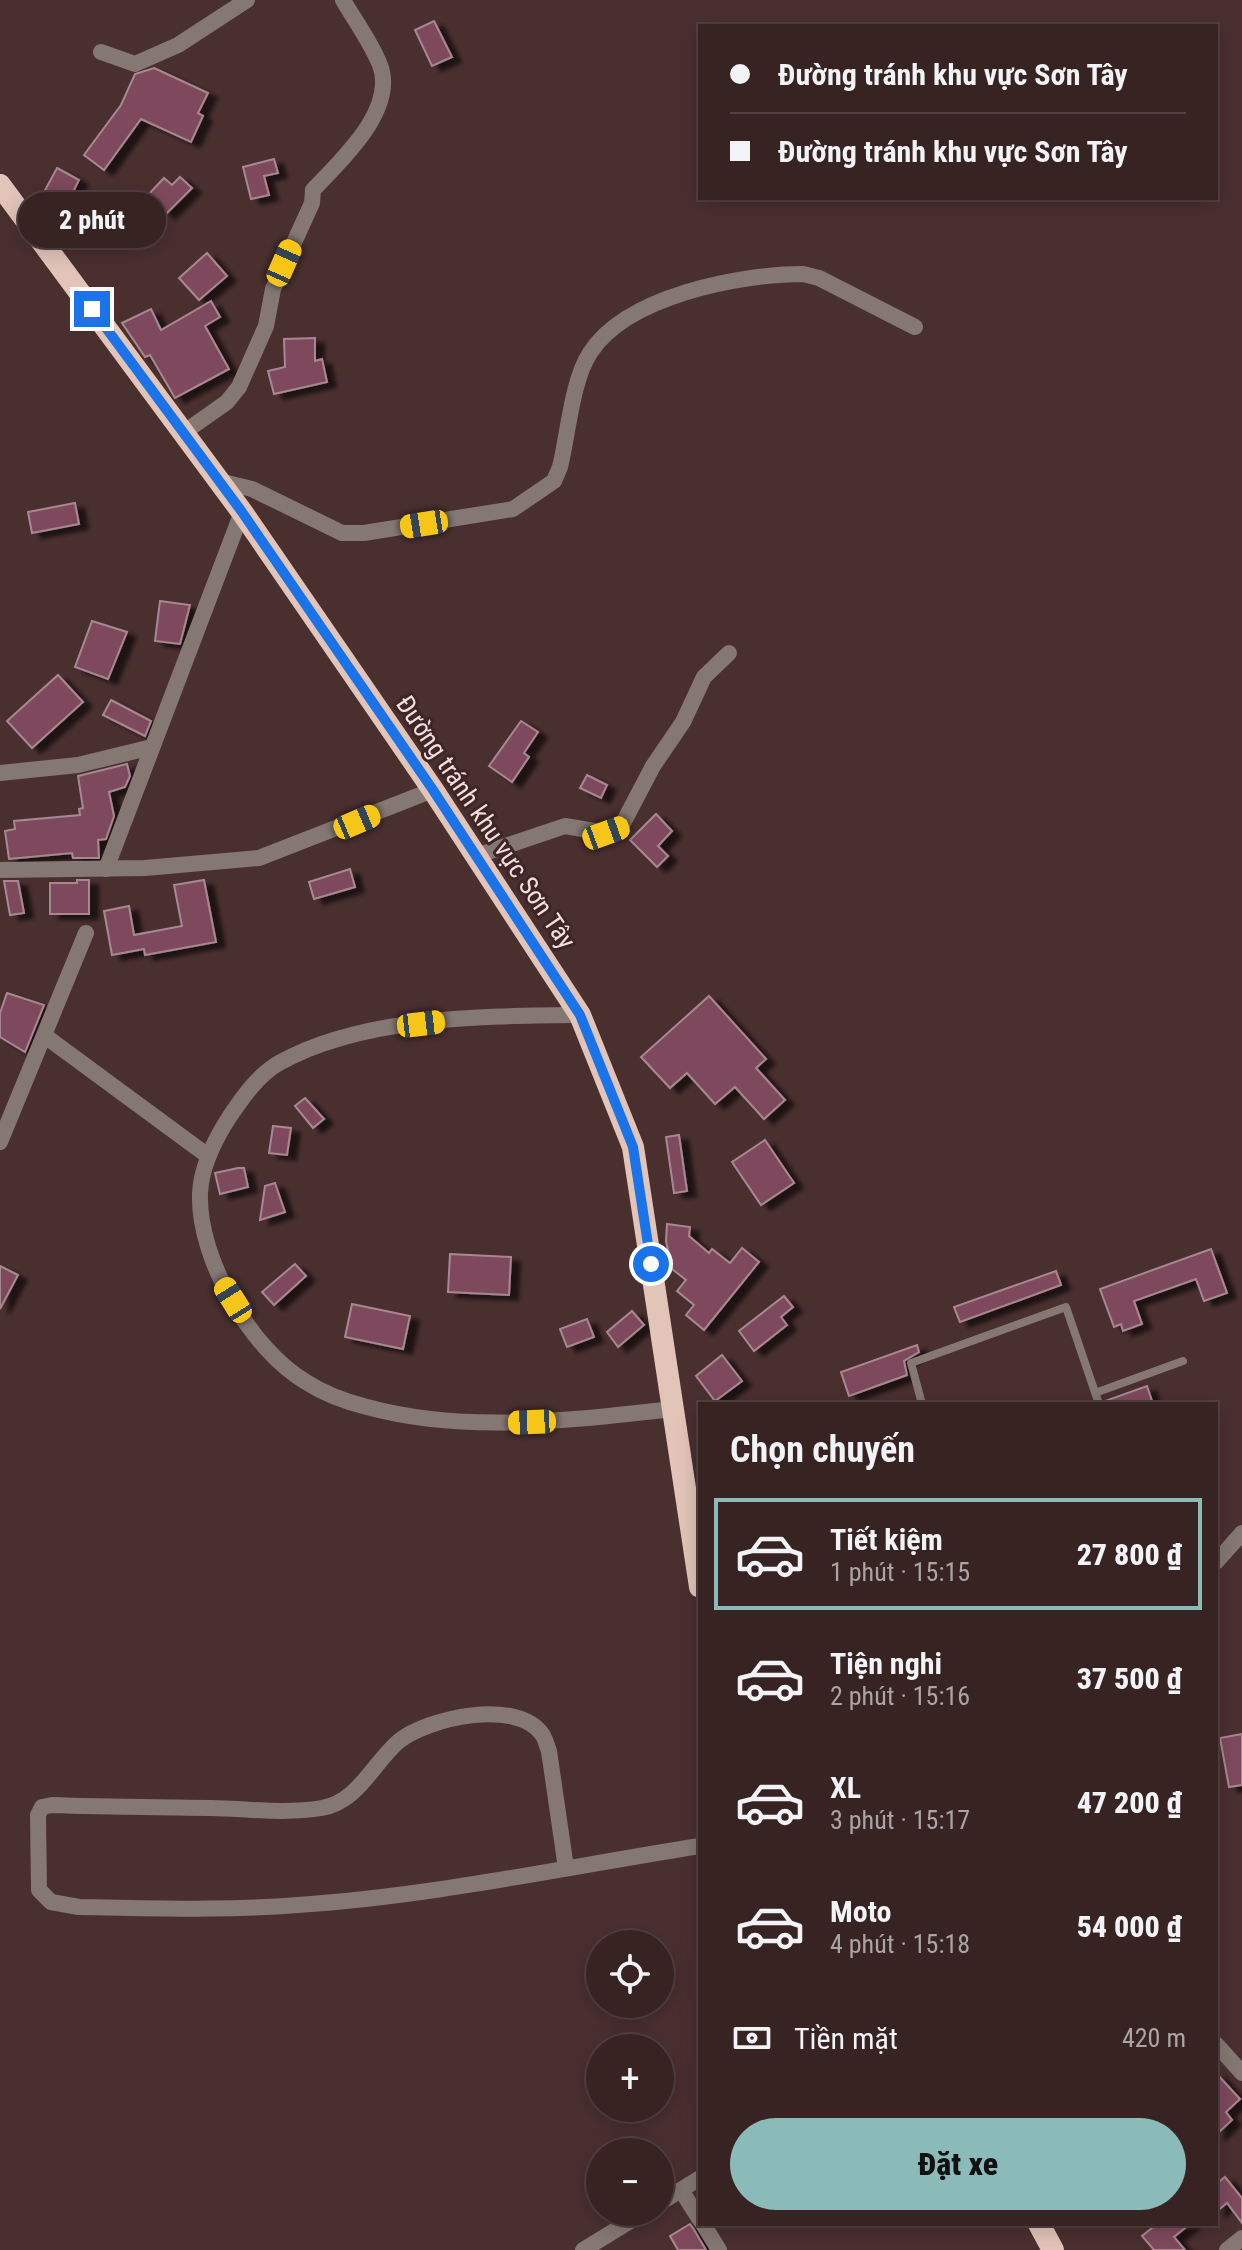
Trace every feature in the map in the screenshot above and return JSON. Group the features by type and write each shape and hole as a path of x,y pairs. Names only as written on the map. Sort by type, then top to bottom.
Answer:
{"highway":[{"name":"Đường tránh khu vực Sơn Tây","path":"0,185 242,512 433,790 580,1015 633,1147 673,1409 693,1488 698,1559"},
{"path":"1040,2226 1053,2250"}],"street":[{"path":"101,52 135,64 178,45 247,0"},
{"path":"183,433 227,402 239,387 266,326 273,289 312,203 313,190 379,108 382,85 380,64 343,0"},
{"path":"219,481 252,489 342,533 364,533 513,509 554,481 588,355 622,321 650,305 696,290 803,274 819,278 915,327"},
{"path":"106,869 242,512"},
{"path":"476,856 565,826 606,833 621,827 653,766 683,722 704,677 729,653"},
{"path":"0,773 78,765 152,747"},
{"path":"0,870 217,864 259,858 433,790"},
{"path":"0,1142 86,933"},
{"path":"580,1015 506,1016 392,1027 309,1049 276,1064 246,1092 208,1156 200,1193 204,1232 220,1279 247,1322 304,1382 368,1408 501,1423 563,1421 673,1409"},
{"path":"45,1036 208,1156"},
{"path":"1218,1560 1242,1533"},
{"path":"566,1868 549,1751 541,1733 527,1722 495,1714 451,1719 413,1732 399,1742 363,1783 335,1805 286,1811 52,1805 42,1807 38,1815 39,1890 51,1902 79,1907 295,1906 382,1897 566,1868 698,1846"},
{"path":"1218,2046 1242,2073"},
{"path":"674,2194 698,2179"},
{"path":"681,2190 698,2217"},
{"path":"589,2248 623,2226"},
{"path":"704,2226 719,2250"},
{"path":"1227,2250 1242,2238"}],"lane":[{"path":"921,1402 911,1363 1066,1307 1098,1402"},
{"path":"1095,1393 1183,1361"}],"building":[{"path":"434,21 452,57 432,66 415,30"},
{"path":"154,68 208,93 198,113 203,116 191,142 141,119 104,170 84,155 121,105 135,74"},
{"path":"274,159 278,173 264,176 269,195 251,199 243,167"},
{"path":"57,168 79,180 67,204 44,192"},
{"path":"180,177 192,188 166,214 148,195 164,178 172,185"},
{"path":"207,253 227,276 199,300 179,278"},
{"path":"211,301 220,317 205,326 229,369 175,398 150,355 145,357 122,323 151,309 161,330"},
{"path":"315,338 315,361 322,359 327,382 274,394 268,371 285,367 284,339"},
{"path":"75,503 79,524 32,533 28,512"},
{"path":"160,601 190,605 180,644 155,641"},
{"path":"92,621 127,632 108,679 75,667"},
{"path":"58,675 83,702 32,748 7,721"},
{"path":"111,700 151,721 145,736 103,715"},
{"path":"521,721 538,732 524,753 529,757 512,782 489,766"},
{"path":"127,764 130,776 125,787 109,792 114,816 106,839 98,840 99,858 73,858 72,853 9,859 5,831 15,829 14,821 80,815 79,809 83,808 78,776"},
{"path":"587,775 607,785 601,798 580,788"},
{"path":"656,814 672,831 658,846 668,856 657,867 630,840"},
{"path":"350,869 355,887 314,899 309,882"},
{"path":"77,880 89,880 89,914 50,914 50,883 77,883"},
{"path":"204,880 216,942 145,955 144,949 112,955 104,911 129,906 134,935 182,926 174,885"},
{"path":"4,881 18,881 24,913 10,915"},
{"path":"7,993 44,1005 25,1052 0,1037 0,1013"},
{"path":"709,996 766,1059 756,1068 785,1100 764,1119 735,1087 715,1104 687,1073 670,1088 641,1057"},
{"path":"305,1098 324,1119 313,1128 295,1106"},
{"path":"273,1126 291,1128 287,1155 269,1153"},
{"path":"679,1135 687,1191 674,1193 666,1137"},
{"path":"765,1140 794,1183 761,1205 732,1162"},
{"path":"244,1168 248,1187 220,1194 215,1173"},
{"path":"275,1183 285,1212 260,1220 265,1186"},
{"path":"667,1224 690,1227 689,1236 709,1253 712,1249 730,1263 742,1248 759,1262 704,1330 686,1315 694,1305 677,1291 686,1280 672,1269 666,1241"},
{"path":"1211,1249 1227,1293 1204,1301 1196,1279 1134,1301 1142,1324 1123,1331 1121,1324 1114,1327 1100,1289"},
{"path":"450,1254 511,1257 509,1295 448,1292"},
{"path":"295,1264 306,1276 274,1305 262,1292"},
{"path":"0,1266 18,1275 0,1309"},
{"path":"1056,1271 1061,1285 960,1322 954,1307"},
{"path":"784,1296 793,1307 781,1317 787,1325 754,1351 739,1331"},
{"path":"352,1304 410,1316 403,1349 345,1337"},
{"path":"632,1311 644,1325 618,1347 607,1332"},
{"path":"587,1319 594,1337 567,1347 560,1329"},
{"path":"917,1345 919,1352 904,1361 907,1375 849,1396 841,1372"},
{"path":"722,1355 742,1381 715,1401 696,1376"},
{"path":"1147,1386 1152,1402 1105,1402"},
{"path":"1242,1734 1242,1785 1229,1787 1220,1738"},
{"path":"1218,2075 1240,2099 1226,2112 1232,2120 1218,2133"},
{"path":"1225,2177 1242,2198 1242,2223 1227,2203 1218,2210 1218,2182"},
{"path":"690,2224 706,2250 678,2250 670,2236"},
{"path":"1154,2226 1188,2226 1174,2237 1185,2250 1154,2250 1142,2236"}],"route":[{"path":"92,309 242,512 433,790 580,1015 633,1147 651,1264"}]}
